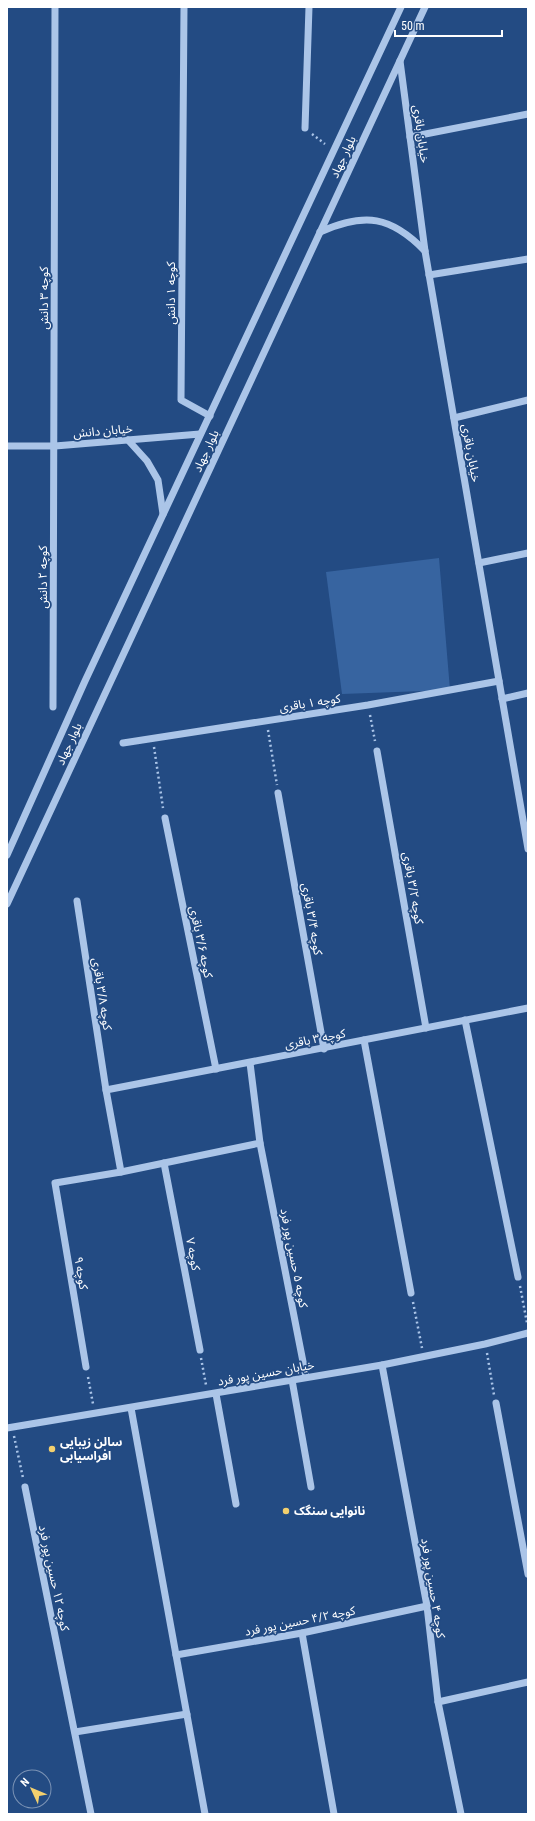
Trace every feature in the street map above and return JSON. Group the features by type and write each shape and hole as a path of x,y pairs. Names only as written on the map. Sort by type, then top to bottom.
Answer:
{"street":[{"name":"کوچه ۳ دانش","path":"55,7 55,446"},
{"name":"کوچه ۱ دانش","path":"184,7 181,400 210,416"},
{"path":"305,128 309,7"},
{"name":"بلوار جهاد","path":"7,855 200,434 210,416 401,7"},
{"name":"بلوار جهاد","path":"7,904 425,7"},
{"name":"خیابان باقری","path":"400,60 425,251 528,848"},
{"path":"410,137 528,114"},
{"path":"320,232 342,222 349,221 365,219 388,223 409,234 425,251"},
{"path":"430,275 528,259"},
{"path":"454,418 528,400"},
{"name":"خیابان دانش","path":"7,446 55,446 200,434"},
{"path":"128,440 147,461 158,480 163,514"},
{"name":"کوچه ۲ دانش","path":"53,707 55,446"},
{"path":"479,563 528,553"},
{"name":"کوچه ۱ باقری","path":"123,743 153,740 267,720 368,705 499,681"},
{"path":"502,699 528,693"},
{"name":"کوچه ۳/۲ باقری","path":"377,751 426,1028"},
{"name":"کوچه ۳/۴ باقری","path":"278,793 324,1049"},
{"path":"520,804 528,801"},
{"name":"کوچه ۳/۶ باقری","path":"165,818 216,1069"},
{"name":"کوچه ۳/۸ باقری","path":"77,901 106,1090 121,1172"},
{"name":"کوچه ۳ باقری","path":"106,1090 324,1049 528,1008"},
{"path":"465,1020 518,1277"},
{"path":"364,1040 411,1293"},
{"name":"کوچه ۵ حسین پور فرد","path":"250,1063 260,1143 306,1377"},
{"path":"121,1172 260,1143"},
{"name":"کوچه ۷","path":"164,1163 200,1350"},
{"name":"کوچه ۹","path":"86,1367 55,1183 121,1172"},
{"name":"خیابان حسین پور فرد","path":"10,1428 94,1412 131,1408 382,1365 485,1344 528,1333"},
{"name":"کوچه ۴ حسین پور فرد","path":"382,1365 427,1606 438,1702 462,1814"},
{"path":"292,1380 311,1487"},
{"path":"212,1394 236,1504"},
{"path":"496,1403 528,1574"},
{"path":"131,1408 205,1814"},
{"name":"کوچه ۱۲ حسین پور فرد","path":"25,1487 92,1814"},
{"name":"کوچه ۴/۲ حسین پور فرد","path":"176,1655 302,1633 427,1606"},
{"path":"302,1633 334,1814"},
{"path":"438,1702 528,1682"},
{"path":"75,1732 187,1714"}],"path":[{"path":"305,128 334,151"},
{"path":"368,705 377,751"},
{"path":"267,720 278,793"},
{"path":"153,740 165,818"},
{"path":"518,1277 528,1325"},
{"path":"411,1293 423,1356"},
{"path":"485,1344 496,1403"},
{"path":"200,1350 212,1394"},
{"path":"86,1367 94,1412"},
{"path":"10,1428 25,1487"}],"shaded area":[{"path":"439,558 450,690 342,694 326,572"}],"place":[{"name":"سالن زیبایی افراسیابی","path":"52,1449"},
{"name":"نانوایی سنگک","path":"286,1511"}]}
